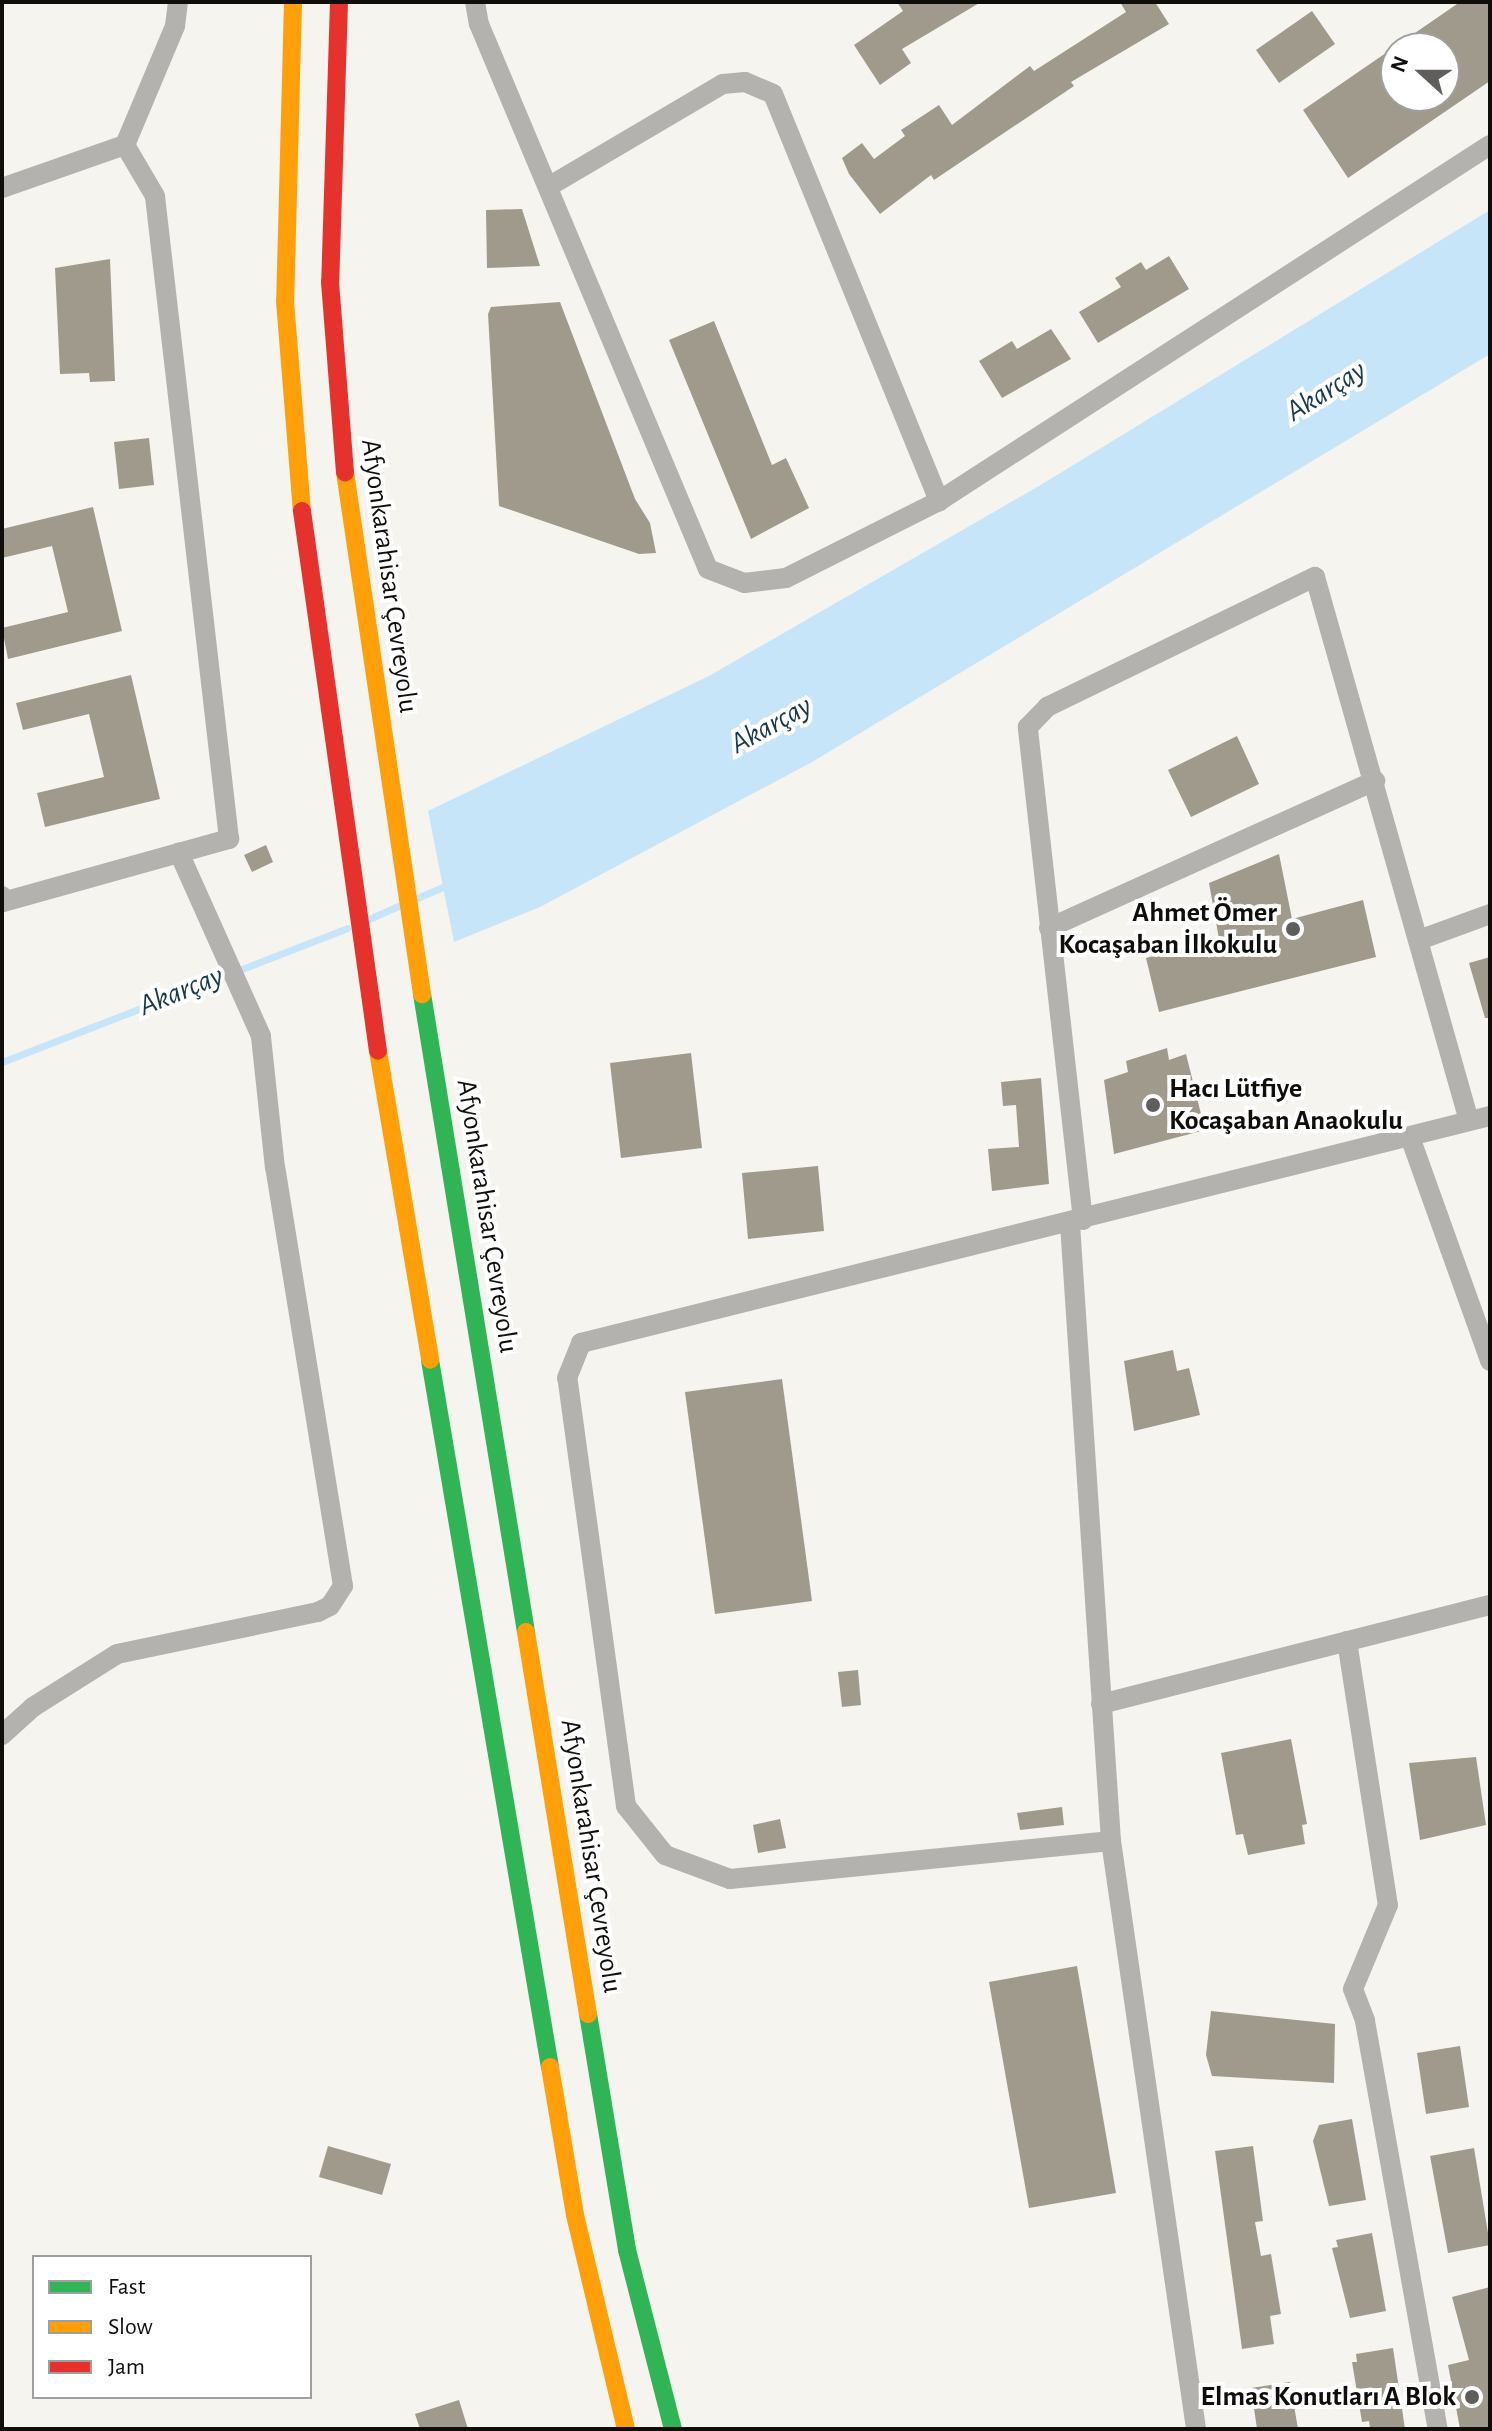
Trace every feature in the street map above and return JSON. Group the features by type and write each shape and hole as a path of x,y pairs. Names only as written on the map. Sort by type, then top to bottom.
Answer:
{"highway":[{"path":"293,2 285,301 295,455 336,768 365,974 575,2215 626,2429"},
{"name":"Afyonkarahisar Çevreyolu","path":"339,2 330,266 346,488 417,966 627,2250 673,2429"}],"street":[{"path":"2,188 125,145 175,26 178,2"},
{"path":"475,2 479,24 708,569 744,583 772,582 939,501 1490,145"},
{"path":"548,187 723,84 745,82 773,94 939,501"},
{"path":"2,896 3,902 229,839 155,196 125,145"},
{"path":"1196,2429 1111,1841 1076,1222 1028,738 1035,717 1315,577 1469,1121"},
{"path":"1049,928 1375,781"},
{"path":"2,1735 33,1707 117,1654 318,1612 330,1606 343,1586 275,1168 261,1036 179,853"},
{"path":"1419,940 1490,914"},
{"path":"1111,1841 730,1879 665,1855 626,1806 567,1378 581,1343 1076,1222 1490,1116"},
{"path":"1410,1137 1490,1361"},
{"path":"1101,1704 1490,1605"},
{"path":"1347,1641 1388,1905 1353,1989 1365,2021 1438,2429"}],"water":[{"path":"1490,210 1490,354 812,762 540,907 454,942 428,811 709,676 1039,486"}],"building":[{"path":"897,2 981,2 902,49 911,63 880,85 854,45 903,11"},
{"path":"1120,2 1155,2 1169,24 1071,82 1074,86 934,180 931,175 880,214 849,174 842,158 862,143 874,159 905,136 901,130 939,105 952,125 1030,66 1034,71 1126,12"},
{"path":"1460,2 1490,2 1490,81 1460,101 1460,32 1416,32"},
{"path":"1312,11 1335,44 1279,83 1256,50"},
{"path":"1380,57 1380,112 1445,112 1348,178 1303,110"},
{"path":"522,209 540,266 487,268 486,210"},
{"path":"1169,256 1189,289 1098,343 1079,312 1121,287 1115,278 1141,262 1146,270"},
{"path":"110,259 115,381 90,382 89,373 60,374 55,268"},
{"path":"560,302 635,499 650,523 656,553 639,554 499,506 488,314 491,307"},
{"path":"714,321 772,465 786,458 809,508 751,539 669,340"},
{"path":"1051,329 1071,359 1002,398 979,361 1012,341 1017,349"},
{"path":"149,438 154,485 119,489 114,442"},
{"path":"93,507 122,631 8,659 2,628 68,612 52,546 2,558 2,529"},
{"path":"131,675 160,799 45,827 37,793 104,777 89,714 23,730 16,703"},
{"path":"1237,736 1259,784 1191,817 1168,770"},
{"path":"266,845 273,862 252,872 244,855"},
{"name":"Ahmet Ömer Kocaşaban İlkokulu","path":"1279,854 1292,919 1363,900 1376,957 1159,1012 1146,958 1219,939 1209,883"},
{"path":"1490,957 1490,1018 1485,1018 1469,963"},
{"name":"Hacı Lütfiye Kocaşaban Anaokulu","path":"1167,1048 1169,1060 1186,1054 1205,1130 1114,1154 1104,1080 1128,1072 1126,1061"},
{"path":"691,1053 702,1148 621,1158 610,1063"},
{"path":"1041,1078 1049,1184 992,1191 988,1149 1019,1147 1016,1105 1003,1106 1001,1082"},
{"path":"818,1166 824,1231 748,1239 742,1173"},
{"path":"1173,1350 1177,1371 1189,1368 1200,1415 1134,1431 1124,1361"},
{"path":"782,1379 812,1601 715,1614 685,1392"},
{"path":"858,1670 861,1705 842,1707 838,1672"},
{"path":"1291,1739 1307,1824 1302,1825 1305,1844 1248,1855 1243,1834 1236,1835 1221,1753"},
{"path":"1476,1757 1486,1825 1420,1840 1409,1763"},
{"path":"1062,1807 1064,1825 1020,1830 1017,1813"},
{"path":"780,1819 786,1848 758,1853 753,1825"},
{"path":"1077,1966 1116,2193 1029,2208 989,1982"},
{"path":"1211,2011 1335,2024 1334,2083 1212,2076 1206,2055"},
{"path":"1460,2046 1469,2107 1426,2114 1417,2053"},
{"path":"1352,2119 1366,2200 1329,2206 1313,2141 1319,2125"},
{"path":"328,2146 391,2164 382,2195 319,2177"},
{"path":"1253,2146 1263,2221 1255,2222 1261,2256 1271,2254 1281,2314 1270,2316 1274,2344 1242,2349 1215,2151"},
{"path":"1474,2148 1490,2245 1448,2253 1430,2156"},
{"path":"1372,2233 1386,2311 1350,2318 1332,2248 1338,2247 1336,2240"},
{"path":"1490,2287 1490,2429 1460,2429 1448,2365 1469,2360 1452,2297"},
{"path":"1393,2348 1405,2429 1370,2429 1369,2421 1362,2422 1352,2362 1357,2362 1356,2354"},
{"path":"1290,2382 1298,2429 1257,2429 1251,2388"},
{"path":"459,2400 468,2429 420,2429 415,2414"}],"waterway":[{"name":"Akarçay","path":"417,898 450,884"},
{"name":"Akarçay","path":"369,919 398,906"},
{"name":"Akarçay","path":"2,1062 347,928"}],"traffic: fast":[{"path":"422,994 526,1632"},
{"path":"430,1360 550,2067"},
{"path":"588,2014 627,2250 673,2429"}],"traffic: slow":[{"path":"293,2 285,301 302,511"},
{"path":"345,472 422,994"},
{"path":"378,1051 430,1360"},
{"path":"526,1632 588,2014"},
{"path":"550,2067 575,2215 626,2429"}],"traffic: jam":[{"path":"339,2 330,282 345,472"},
{"path":"302,511 378,1051"}],"place":[{"name":"Ahmet Ömer Kocaşaban İlkokulu","path":"1293,929"},
{"name":"Hacı Lütfiye Kocaşaban Anaokulu","path":"1153,1105"},
{"name":"Elmas Konutları A Blok","path":"1472,2397"}]}
